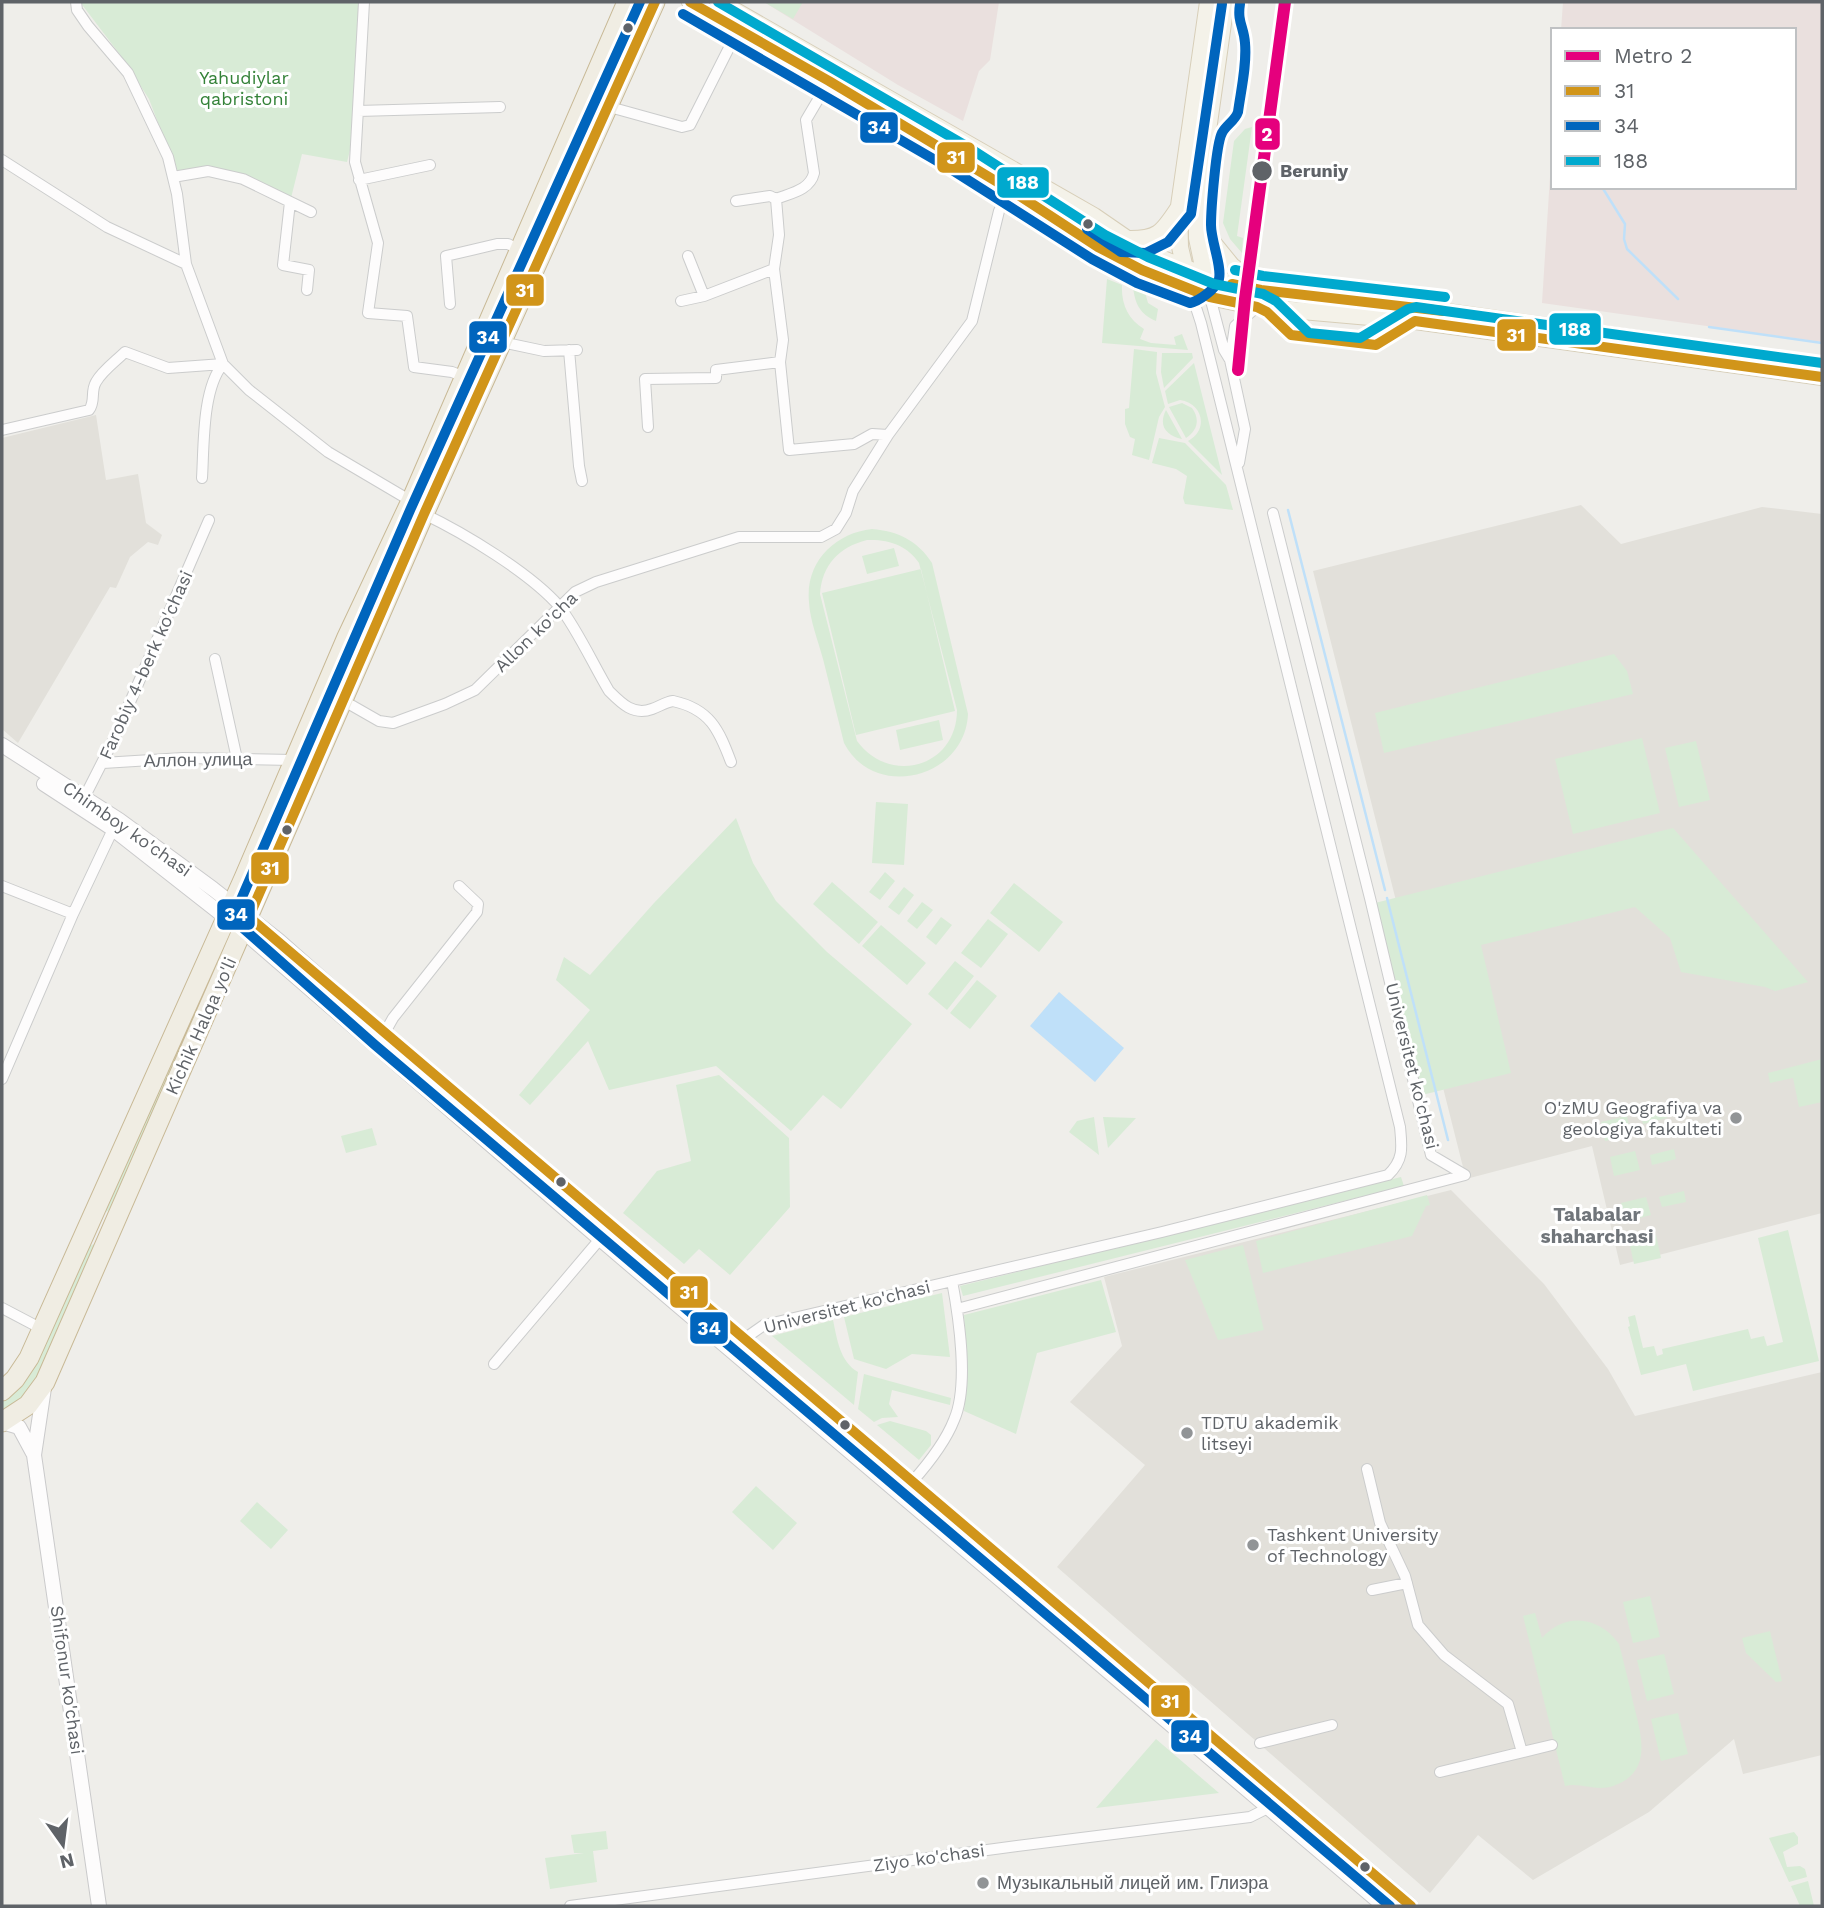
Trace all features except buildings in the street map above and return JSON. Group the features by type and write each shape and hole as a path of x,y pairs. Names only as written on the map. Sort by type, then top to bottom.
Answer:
{"highway":[{"name":"Kichik Halqa yo'li","path":"2,1422 28,1405 45,1382 368,645 465,377 627,2"},
{"name":"Kichik Halqa yo'li","path":"2,1391 24,1365 42,1329 348,637 418,507 501,342 655,2"},
{"path":"348,637 368,645"},
{"path":"87,1227 107,1236"}],"main road":[{"path":"690,2 829,81 1009,189 1098,247 1142,270 1210,297 1257,307 1415,321 1822,377"},
{"path":"720,2 1110,226 1139,247 1205,276 1261,290 1419,308 1822,365"},
{"path":"1190,289 1180,247 1179,206 1208,2"},
{"path":"1210,297 1198,249 1197,223 1226,2"},
{"path":"1126,239 1156,236 1166,227 1179,206"},
{"path":"1197,223 1240,272 1293,293"},
{"path":"1190,289 1205,276"},
{"name":"Chimboy ko'chasi","path":"2,745 82,803"},
{"name":"Chimboy ko'chasi","path":"2,755 116,824 246,924"},
{"path":"246,924 384,1034 1411,1906"},
{"path":"246,924 374,1046 1384,1906"},
{"path":"374,1046 384,1034"},
{"path":"494,1149 504,1136"},
{"name":"Shifonur ko'chasi","path":"45,1382 34,1455 99,1906"},
{"name":"Shifonur ko'chasi","path":"2,1422 19,1427 34,1455"},
{"path":"1005,1584 1016,1570"}],"street":[{"path":"76,2 77,10 88,26 128,73 168,157 186,264 223,364 249,390 328,452 465,536 538,585 560,608 609,691 618,701 635,711 673,701 702,712 718,729 731,762"},
{"path":"364,2 355,162 378,243 368,313 407,316 414,368 452,372 465,377"},
{"path":"607,106 682,127 690,125 738,30"},
{"path":"736,201 770,196 776,199 804,188 812,181 814,173 806,120 829,81"},
{"path":"358,111 500,107"},
{"path":"2,160 107,227 186,264"},
{"path":"359,180 430,165"},
{"path":"173,177 208,171 243,179 311,212"},
{"path":"776,199 779,235 774,269 783,340 780,362 789,450 854,444 872,434 888,435 971,321 999,211 1019,173"},
{"path":"290,202 283,265 309,270 307,290"},
{"path":"450,304 446,256 497,244 508,244 520,250"},
{"path":"688,256 704,296"},
{"path":"681,302 774,269"},
{"name":"Universitet ko'chasi","path":"732,1352 744,1339 764,1325 1162,1232 1388,1175 1401,1159 1400,1126 1238,468 1190,289"},
{"name":"Universitet ko'chasi","path":"1210,297 1224,350 1230,360 1245,429 1238,468"},
{"path":"1230,360 1235,326 1257,307"},
{"path":"501,342 544,351 573,350 582,481"},
{"path":"2,430 89,410 94,403 93,389 96,381 125,352 168,368 223,364"},
{"path":"648,427 645,379 716,378 716,370 780,362"},
{"path":"202,478 206,416 214,374 223,364"},
{"name":"Allon ko'cha","path":"344,701 379,721 393,723 475,690 575,592 596,582 739,537 821,537 840,524 853,491 888,435"},
{"name":"Universitet ko'chasi","path":"957,1309 1465,1175 1431,1154 1273,513"},
{"name":"Farobiy 4-berk ko'chasi","path":"82,803 103,763 209,520"},
{"path":"215,659 237,759"},
{"name":"Аллон улица","path":"103,763 183,758 293,760"},
{"path":"2,1079 73,915 116,824"},
{"path":"2,886 73,915"},
{"path":"384,1034 393,1018 477,912 478,904 459,886"},
{"path":"494,1364 600,1240"},
{"name":"Universitet ko'chasi","path":"912,1482 943,1440 954,1420 960,1400 960,1342 952,1281"},
{"path":"2,1308 42,1329"},
{"path":"1367,1469 1380,1523 1407,1583 1418,1625 1444,1655 1508,1704 1522,1752"},
{"path":"1372,1590 1407,1583"},
{"path":"1260,1743 1332,1725"},
{"path":"1440,1772 1552,1745"},
{"name":"Ziyo ko'chasi","path":"570,1906 1250,1817 1268,1808 1280,1796"}],"shaded area":[{"path":"764,2 999,2 990,60 979,71 963,121 898,85"},
{"path":"1563,2 1822,2 1822,342 1542,303 1551,161 1551,189 1796,189 1796,28 1561,28"},
{"path":"96,415 106,480 138,474 146,523 162,535 158,545 148,542 130,557 116,588 110,587 18,743 2,729 2,438"},
{"path":"1581,505 1621,544 1762,507 1822,514 1822,1213 1620,1265 1592,1146 1466,1179 1313,571"},
{"path":"1451,1190 1544,1284 1608,1369 1635,1416 1822,1372 1822,1755 1743,1774 1734,1739 1649,1812 1533,1880 1478,1835 1430,1893 1057,1567 1145,1465 1070,1402 1122,1346 1104,1277"}],"green space":[{"name":"Yahudiylar qabristoni","path":"80,2 359,2 353,138 347,162 302,154 291,198 240,176 177,173 149,99 121,56"},
{"path":"637,2 644,2 364,634 358,631"},
{"path":"764,2 803,2 793,19"},
{"path":"1252,127 1237,236 1243,238 1242,253 1230,239 1223,223 1234,141 1245,129"},
{"path":"1107,279 1122,285 1127,310 1134,321 1144,329 1140,339 1151,343 1176,345 1174,337 1182,334 1188,350 1102,343"},
{"path":"1133,287 1145,292 1148,303 1158,309 1156,321 1139,308"},
{"path":"1134,349 1157,352 1156,373 1165,407 1159,417 1149,460 1132,455 1135,439 1130,437 1125,424"},
{"path":"1162,353 1192,353 1193,358 1164,388 1161,372"},
{"path":"1194,363 1222,475 1188,441 1195,436 1201,424 1198,411 1188,402 1180,400 1168,404 1165,391"},
{"path":"1182,403 1192,408 1197,420 1195,428 1186,438 1169,407"},
{"path":"1166,410 1182,439 1165,429 1163,421"},
{"path":"1159,438 1185,443 1226,485 1233,510 1185,504 1183,498 1187,476 1176,469 1152,463"},
{"path":"872,529 899,535 914,543 932,563 968,714 963,736 952,754 935,767 916,775 896,776 876,772 858,761 844,743 813,623 809,588 817,562 835,543","holes":["875,540 890,542 903,548 919,563 957,710 954,730 946,745 934,757 919,764 903,766 887,763 871,755 857,741 820,594 824,574 840,553 857,543"]},
{"path":"894,548 899,566 867,574 862,556"},
{"path":"921,569 955,711 856,735 822,593"},
{"path":"1614,654 1627,671 1633,694 1384,753 1375,713"},
{"path":"939,720 943,740 900,750 896,730"},
{"path":"1642,738 1660,813 1573,834 1555,759"},
{"path":"1696,741 1710,800 1679,807 1665,748"},
{"path":"876,802 908,804 904,865 872,863"},
{"path":"736,818 753,863 776,901 827,952 912,1024 841,1109 823,1095 791,1131 716,1066 609,1090 588,1041 530,1105 519,1095 590,1010 556,980 564,957 590,975 654,903"},
{"path":"1673,828 1808,982 1775,991 1681,972 1670,938 1635,907 1481,945 1511,1073 1422,1095 1375,903"},
{"path":"885,872 895,881 880,900 869,892"},
{"path":"832,882 878,922 859,944 813,904"},
{"path":"1014,883 1063,922 1039,952 990,913"},
{"path":"904,887 914,895 899,915 888,907"},
{"path":"922,902 933,910 917,929 907,921"},
{"path":"941,917 952,925 936,945 926,937"},
{"path":"988,919 1008,934 981,968 961,953"},
{"path":"881,925 926,963 907,985 862,946"},
{"path":"219,948 225,951 106,1212 104,1211"},
{"path":"955,961 974,976 947,1010 928,994"},
{"path":"977,980 997,996 970,1029 950,1013"},
{"path":"1822,1059 1822,1102 1799,1107 1793,1078 1770,1083 1768,1073"},
{"path":"719,1075 789,1138 790,1207 730,1275 699,1249 684,1264 623,1213 657,1171 691,1161 676,1085"},
{"path":"1664,1109 1667,1118 1643,1124 1641,1115"},
{"path":"1627,1116 1631,1135 1605,1141 1601,1122"},
{"path":"1094,1117 1099,1155 1069,1132 1077,1121"},
{"path":"1103,1117 1136,1118 1108,1148"},
{"path":"372,1128 377,1145 346,1153 341,1136"},
{"path":"1674,1149 1676,1159 1652,1165 1650,1155"},
{"path":"1635,1151 1640,1170 1614,1176 1610,1157"},
{"path":"1401,1177 1404,1186 963,1296 960,1286"},
{"path":"1684,1191 1686,1202 1662,1207 1659,1197"},
{"path":"1427,1195 1430,1205 1426,1206 1412,1236 1263,1273 1256,1241"},
{"path":"1646,1197 1651,1215 1625,1222 1621,1203"},
{"path":"1788,1230 1819,1361 1693,1391 1686,1364 1641,1375 1628,1327 1628,1317 1635,1315 1643,1348 1654,1346 1657,1356 1663,1354 1662,1349 1748,1329 1751,1339 1764,1336 1767,1346 1783,1342 1758,1238"},
{"path":"1656,1235 1661,1258 1634,1264 1629,1241"},
{"path":"94,1244 37,1379 27,1393 2,1414 2,1402 15,1392 90,1246"},
{"path":"1243,1245 1264,1330 1218,1340 1185,1260"},
{"path":"1101,1280 1116,1332 1037,1353 1016,1434 964,1411 967,1377 964,1315"},
{"path":"942,1293 950,1357 912,1354 886,1369 854,1359 844,1317"},
{"path":"833,1320 843,1356 858,1372 854,1405 772,1336"},
{"path":"864,1374 951,1398 950,1405 892,1390 889,1404 898,1417 882,1418 874,1422 858,1409"},
{"path":"890,1421 926,1431 931,1435 931,1445 919,1460 877,1425"},
{"path":"756,1486 797,1523 773,1550 732,1512"},
{"path":"257,1502 288,1530 271,1549 240,1521"},
{"path":"1650,1596 1660,1637 1633,1643 1623,1602"},
{"path":"1535,1613 1542,1638 1561,1624 1582,1621 1602,1628 1619,1644 1641,1739 1639,1762 1626,1780 1607,1788 1565,1786 1523,1616"},
{"path":"1770,1631 1782,1681 1776,1682 1746,1653 1742,1638"},
{"path":"1664,1654 1674,1694 1647,1701 1637,1660"},
{"path":"1678,1713 1688,1754 1661,1761 1651,1719"},
{"path":"1156,1739 1219,1793 1096,1808"},
{"path":"606,1831 608,1849 593,1851 597,1882 550,1889 545,1858 584,1853 574,1853 571,1835"},
{"path":"1794,1832 1798,1837 1798,1844 1783,1852 1787,1867 1800,1866 1805,1869 1807,1877 1789,1882 1769,1838"},
{"path":"1808,1881 1814,1906 1800,1906 1791,1886"}],"water":[{"path":"1059,992 1124,1048 1095,1082 1030,1026"}],"waterway":[{"path":"1603,189 1625,224 1624,239 1627,249 1678,299"},
{"path":"1709,327 1822,343"},
{"path":"1288,510 1385,890"},
{"path":"1387,898 1448,1140"}],"metro line":[{"name":"2","path":"1238,370 1285,2"}],"transit line":[{"name":"34","path":"640,2 411,508 236,911 236,922 375,1045 1390,1906"},
{"name":"31","path":"655,2 424,514 249,917 1411,1906"},
{"name":"31","path":"690,2 829,81 1009,189 1098,247 1142,270 1210,297 1257,307 1267,312 1291,335 1376,345 1415,321 1822,377"},
{"name":"188","path":"718,2 963,144 1105,235 1148,257 1214,284 1263,294 1276,301 1309,333 1360,338 1408,309 1416,307 1822,363"},
{"name":"34","path":"1087,229 1121,252 1146,253 1168,242 1191,214 1222,4"},
{"name":"34","path":"683,14 949,168 1092,259 1137,283 1190,303 1207,294 1219,279 1211,225 1213,192 1220,139 1238,112 1243,78 1245,51 1239,15 1240,4"},
{"name":"188","path":"1235,270 1263,276 1445,297"},
{"name":"31","path":"1232,284 1261,290 1443,311"}],"place":[{"name":"Beruniy","path":"1262,171"},
{"name":"O'zMU Geografiya va geologiya fakulteti","path":"1736,1118"},
{"name":"TDTU akademik litseyi","path":"1187,1433"},
{"name":"Tashkent University of Technology","path":"1253,1545"},
{"name":"Музыкальный лицей им. Глиэра","path":"983,1883"}],"district":[{"name":"Talabalar shaharchasi","path":"1597,1225"}]}
